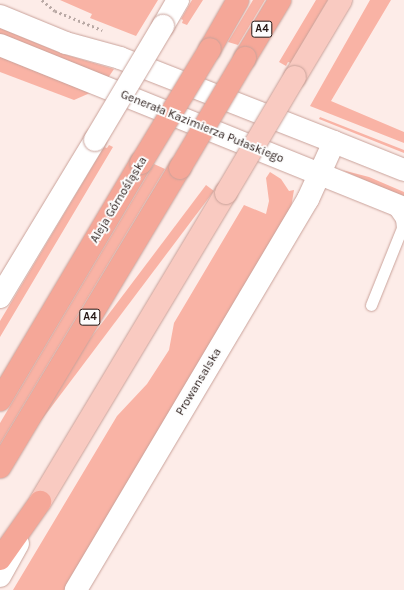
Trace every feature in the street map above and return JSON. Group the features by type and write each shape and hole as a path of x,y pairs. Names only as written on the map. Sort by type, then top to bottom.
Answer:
{"highway":[{"path":"210,49 231,0"},
{"name":"Aleja Górnośląska","path":"0,400 238,0"},
{"name":"A4","path":"0,467 280,0"},
{"path":"0,559 40,502"}],"main road":[{"path":"40,502 341,0"}],"street":[{"path":"0,296 178,0"},
{"path":"0,16 66,43 120,58 404,170"},
{"name":"Generała Kazimierza Pułaskiego","path":"0,45 404,208"},
{"name":"Prowansalska","path":"76,590 320,174 334,142"},
{"path":"0,576 40,502"}],"lane":[{"path":"371,305 402,228 396,211 382,199"}],"path":[{"path":"42,0 55,11"}],"shaded area":[{"path":"60,0 158,0 136,36 90,18 92,14"},
{"path":"192,0 203,0 187,25 182,23 183,20 181,19"},
{"path":"253,0 265,0 238,45 228,42"},
{"path":"316,0 328,0 291,63 288,62 286,66 279,62"},
{"path":"370,0 391,0 331,101 404,132 404,143 310,106"},
{"path":"0,28 63,54 114,69 108,78 0,34"},
{"path":"0,57 90,93 74,100 0,72"},
{"path":"320,117 404,150 404,153 319,119"},
{"path":"109,145 113,147 0,337 0,321 104,147 107,148"},
{"path":"154,164 165,169 0,444 0,423"},
{"path":"342,170 369,177 404,192 404,198"},
{"path":"270,172 281,179 289,191 294,190 291,208 65,590 13,590 117,416 147,384 169,350 174,323 244,205 266,214 269,201 266,178"},
{"path":"206,185 214,191 0,475 0,458"}]}
